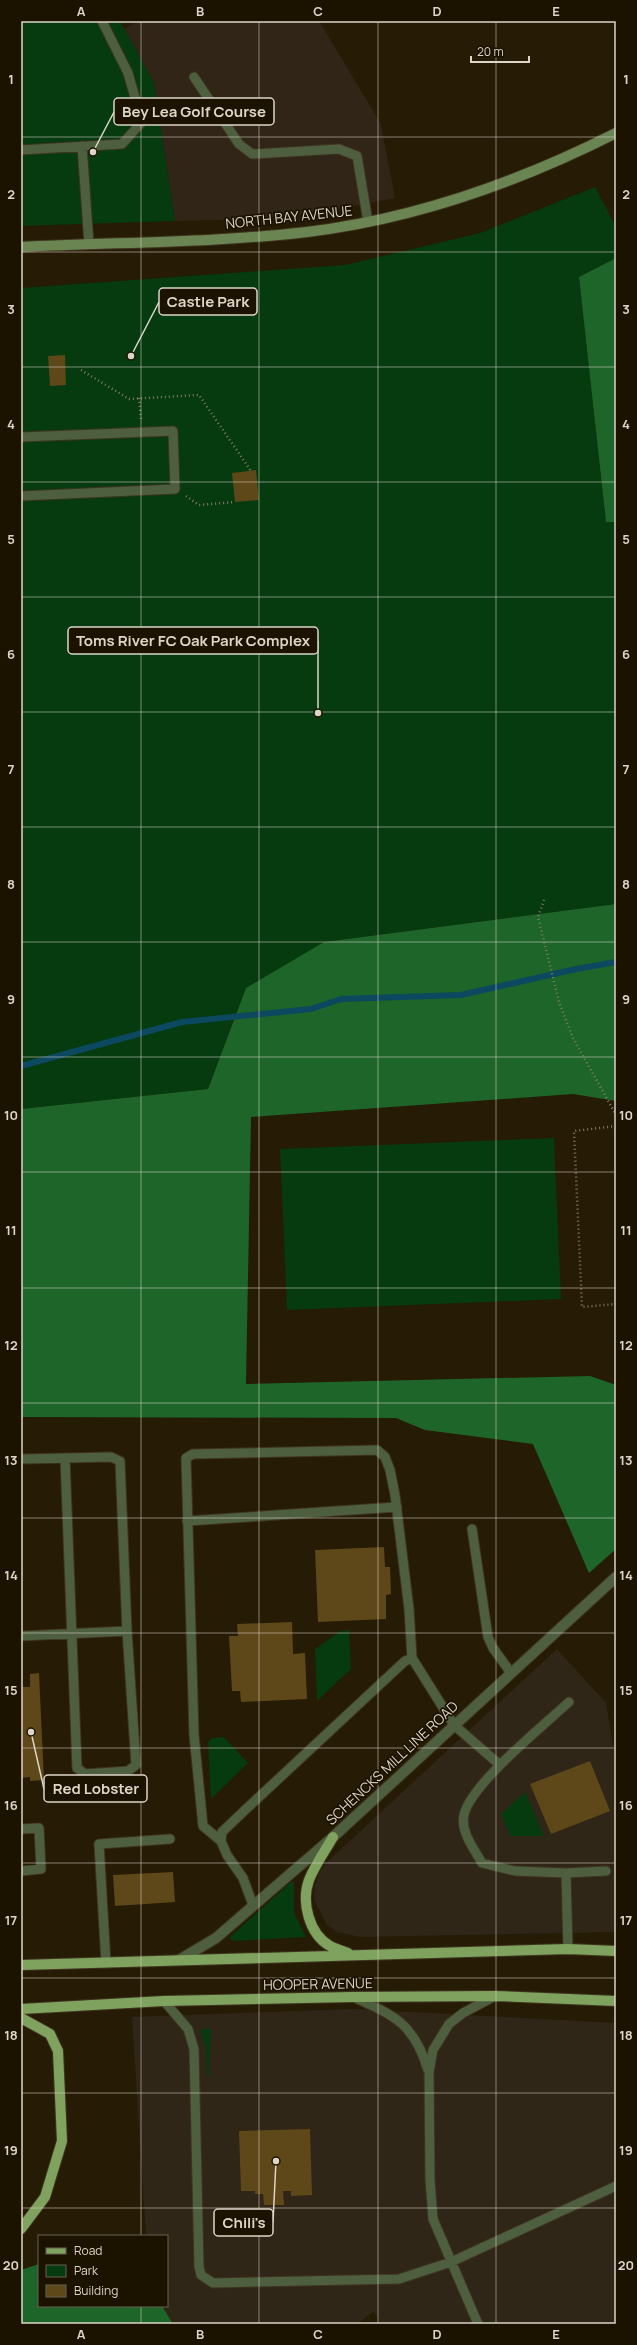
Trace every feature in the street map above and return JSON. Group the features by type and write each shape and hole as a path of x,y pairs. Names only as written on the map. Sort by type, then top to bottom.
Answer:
{"main road":[{"path":"333,1837 309,1880 305,1902 311,1924 318,1935 330,1946 351,1954"},
{"name":"HOOPER AVENUE","path":"21,1964 106,1963 351,1954 568,1949 616,1951"},
{"name":"HOOPER AVENUE","path":"21,2010 164,2001 353,1997 495,1996 616,2001"},
{"path":"21,2018 50,2034 58,2051 62,2141 45,2197 21,2229"}],"street":[{"name":"NORTH BAY AVENUE","path":"21,247 220,239 307,232 368,222 452,201 511,181 578,152 616,133"},
{"name":"SCHENCKS MILL LINE ROAD","path":"179,1960 216,1938 252,1905 333,1837 616,1577"}],"lane":[{"path":"21,150 122,144 142,122 128,73 102,21"},
{"path":"194,77 239,144 252,154 339,149 358,156 368,222"},
{"path":"82,146 89,244"},
{"path":"21,437 173,431 175,490 21,496"},
{"path":"222,1841 203,1826 194,1735 186,1458 193,1454 377,1450 385,1457 390,1470 397,1507 409,1609 412,1658 454,1725 500,1765"},
{"path":"21,1459 65,1458 110,1457 120,1461 127,1631 136,1765 128,1771 85,1774 77,1768 65,1458"},
{"path":"187,1522 397,1507"},
{"path":"472,1529 488,1637 493,1648 511,1673"},
{"path":"21,1636 127,1631"},
{"path":"252,1905 243,1878 227,1855 222,1841 222,1832 405,1661 412,1658"},
{"path":"569,1702 500,1765 472,1797 463,1816 467,1837 482,1863 516,1871 566,1873 606,1871"},
{"path":"21,1829 39,1828 41,1869 21,1870"},
{"path":"106,1963 100,1844 170,1839"},
{"path":"566,1873 568,1949"},
{"path":"478,2324 433,2219 430,2180 429,2072 433,2050 449,2024 463,2013 495,1996"},
{"path":"353,1997 387,2012 405,2025 421,2048 429,2072"},
{"path":"164,2001 188,2029 194,2049 199,2267 201,2275 206,2280 221,2284 399,2279 451,2262 616,2186"}],"path":[{"path":"81,370 129,399 199,395 251,471"},
{"path":"139,398 142,432"},
{"path":"175,490 199,505 235,502"},
{"path":"544,900 538,917 550,960 559,1002 573,1038 616,1115"},
{"path":"616,1126 574,1131 582,1307 616,1304"}],"shaded area":[{"path":"139,21 319,21 381,124 395,198 327,211 251,219 175,221 154,83 124,29"},
{"path":"557,1649 606,1703 616,1764 616,1932 360,1937 337,1932 326,1924 314,1899 315,1886 319,1873 327,1862"},
{"path":"354,2009 616,2023 616,2324 380,2324 374,2311 357,2324 173,2324 163,2307 168,2307 168,2235 146,2235 132,2017"}],"green space":[{"path":"21,21 120,21 154,83 175,221 21,226"},
{"path":"595,187 616,227 616,258 579,277 606,522 616,522 616,904 324,942 246,988 208,1089 21,1109 21,288 345,265 480,233"},
{"path":"616,258 616,522 606,522 579,277"},
{"path":"616,904 616,1101 573,1094 251,1117 246,1384 590,1376 616,1385 616,1549 589,1573 533,1444 425,1430 396,1418 21,1417 21,1109 208,1089 246,988 324,942"},
{"path":"554,1138 561,1299 287,1310 280,1149"},
{"path":"349,1629 351,1669 317,1701 315,1649 342,1630 344,1632"},
{"path":"224,1737 248,1763 211,1799 208,1742 212,1738"},
{"path":"525,1792 544,1836 510,1836 501,1814"},
{"path":"291,1882 294,1882 294,1913 306,1937 232,1941 230,1937"},
{"path":"203,2029 211,2029 209,2074 207,2077 206,2047 200,2031"},
{"path":"38,2264 38,2307 163,2307 173,2324 21,2324 21,2270"}],"building":[{"path":"65,355 66,385 50,386 48,356"},
{"path":"256,470 259,500 235,502 232,473"},
{"path":"384,1547 385,1567 390,1567 391,1594 386,1595 386,1619 318,1622 315,1550"},
{"path":"292,1622 293,1654 305,1653 307,1699 241,1702 240,1691 232,1691 229,1636 238,1636 237,1624"},
{"path":"39,1673 44,1780 30,1781 30,1777 21,1778 21,1687 30,1687 30,1674"},
{"path":"590,1761 610,1811 551,1834 530,1784"},
{"path":"173,1872 175,1902 115,1906 113,1875"},
{"path":"310,2129 312,2195 291,2196 291,2191 283,2191 284,2205 264,2205 263,2194 255,2194 255,2191 241,2191 239,2131"}],"waterway":[{"path":"21,1066 182,1022 311,1009 341,999 461,995 576,969 616,962"}],"place":[{"name":"Bey Lea Golf Course","path":"93,152"},
{"name":"Castle Park","path":"131,356"},
{"name":"Toms River FC Oak Park Complex","path":"318,713"},
{"name":"Red Lobster","path":"31,1732"},
{"name":"Chili's","path":"276,2161"}]}
